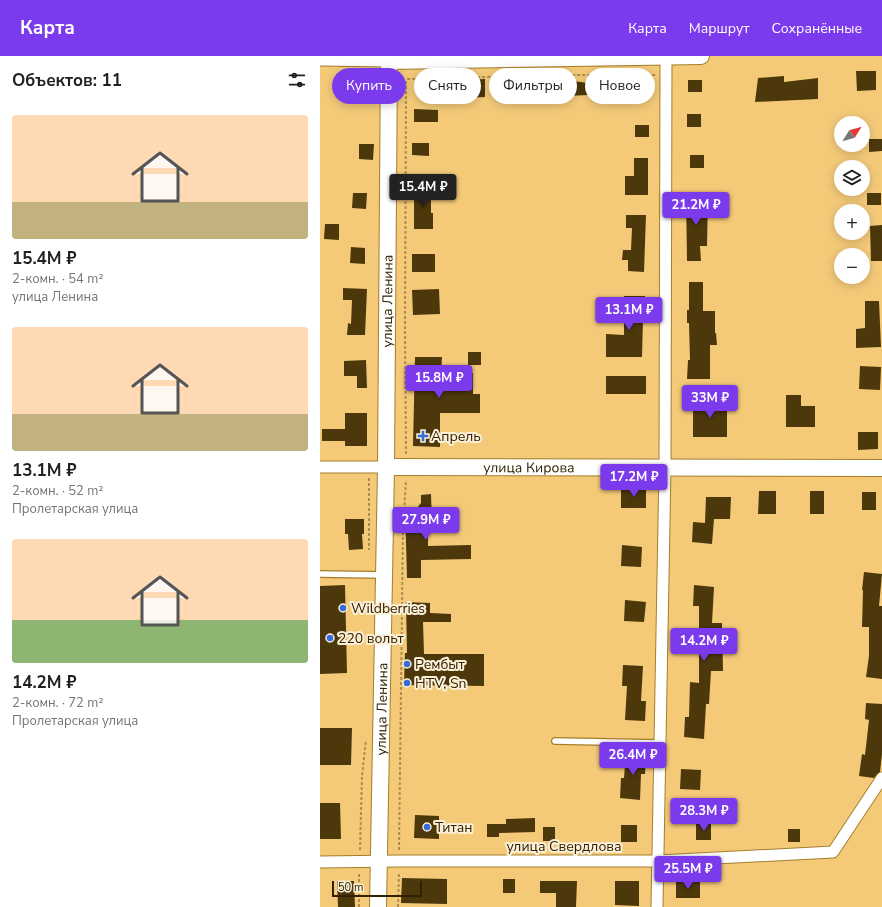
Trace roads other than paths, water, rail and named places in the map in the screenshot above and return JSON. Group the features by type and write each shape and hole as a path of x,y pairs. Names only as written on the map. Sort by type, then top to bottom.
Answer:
{"main road":[{"path":"389,58 701,56"},
{"name":"улица Ленина","path":"378,907 386,467 389,58"},
{"name":"улица Кирова","path":"386,467 882,468"}],"street":[{"path":"658,907 665,467 666,56"},
{"path":"320,60 389,58"},
{"name":"улица Кирова","path":"320,467 386,467"},
{"name":"улица Свердлова","path":"320,862 658,861 833,852 882,778"}],"lane":[{"path":"320,574 384,575"},
{"path":"555,741 660,743"}],"place":[{"name":"Апрель","path":"423,436"},
{"name":"Wildberries","path":"343,608"},
{"name":"220 вольт","path":"330,638"},
{"name":"Рембыт","path":"407,664"},
{"name":"HTV, Sn","path":"407,683"},
{"name":"Титан","path":"427,827"}]}
